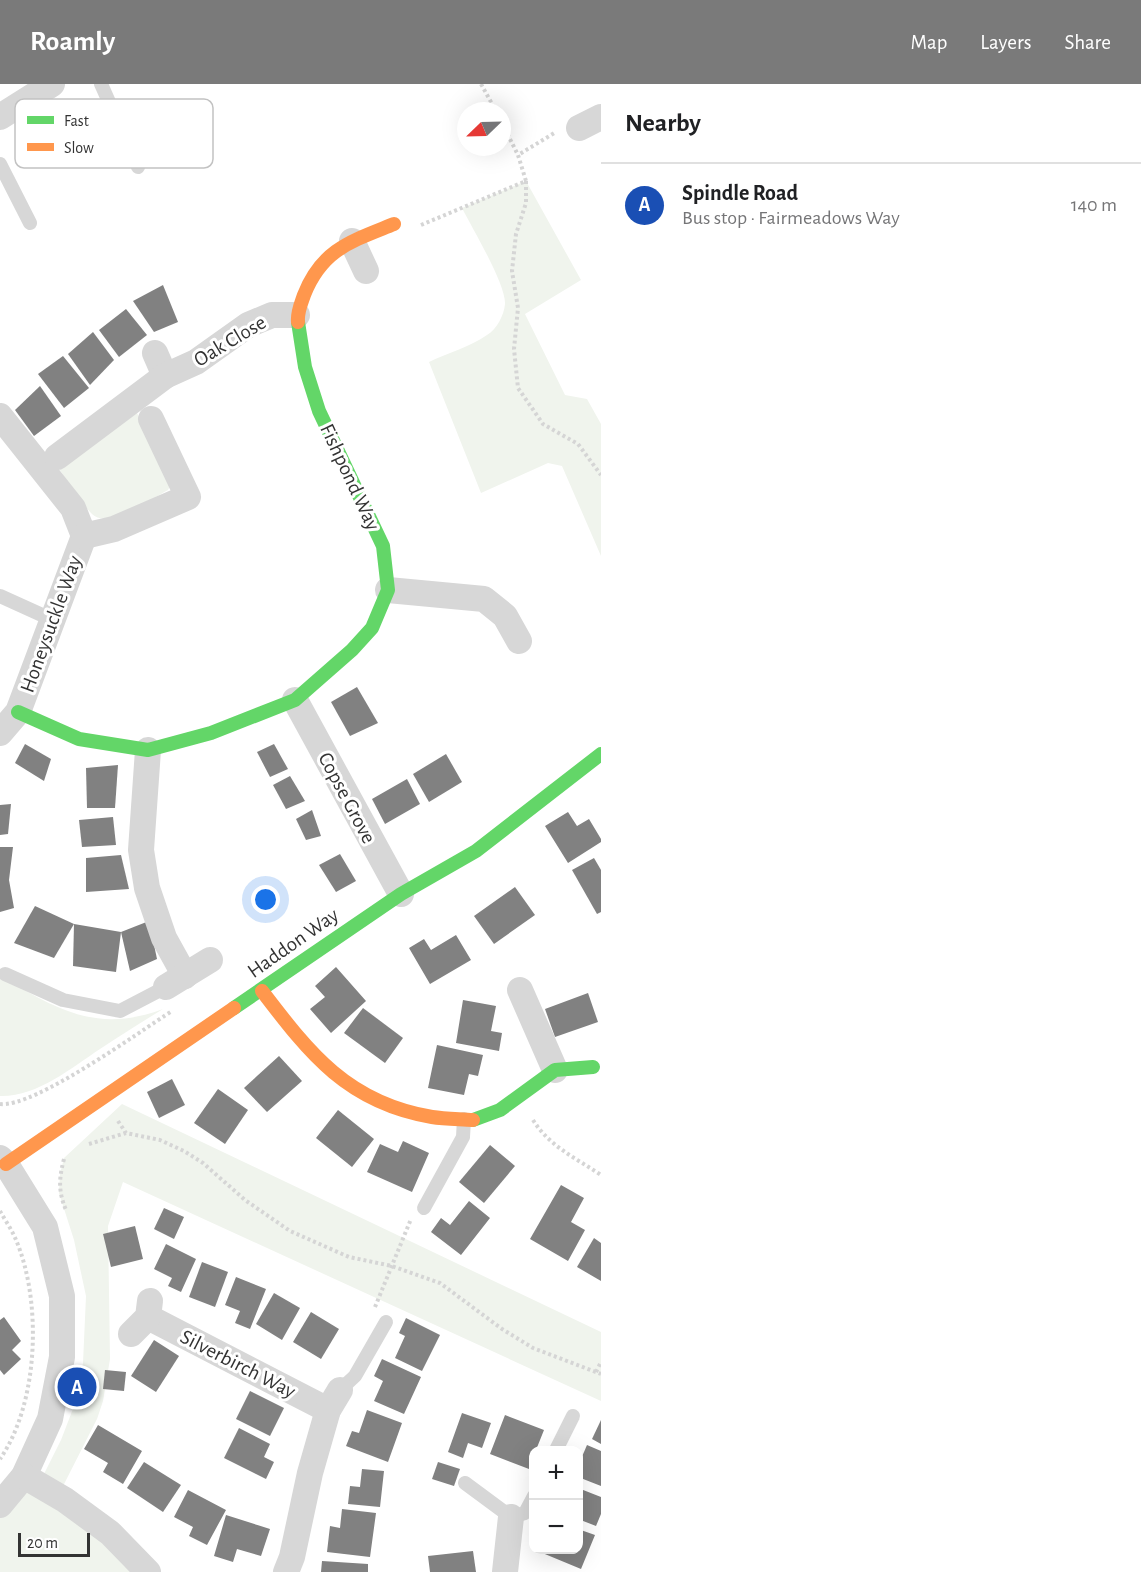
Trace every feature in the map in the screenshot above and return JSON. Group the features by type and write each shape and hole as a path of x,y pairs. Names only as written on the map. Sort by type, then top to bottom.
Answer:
{"street":[{"path":"28,99 52,84"},
{"path":"0,117 15,107"},
{"name":"Fishpond Way","path":"295,700 352,650 372,628 388,590 383,546 319,411 305,368 297,315 310,280 331,252 394,224"},
{"path":"352,241 366,271"},
{"name":"Oak Close","path":"57,457 160,365 196,362 248,325 273,315 297,315"},
{"name":"Honeysuckle Way","path":"0,416 73,508 84,536 18,712 0,733"},
{"name":"Honeysuckle Way","path":"84,536 114,529 188,497 151,419"},
{"path":"388,590 488,589 519,641"},
{"name":"Honeysuckle Way","path":"18,712 80,739 148,750 211,733 295,700"},
{"name":"Copse Grove","path":"295,700 401,894"},
{"path":"148,750 142,860 147,888 176,982 210,960"},
{"name":"Haddon Way","path":"3,1161 262,991 401,894 476,851 600,758"},
{"path":"520,990 555,1070"},
{"path":"262,991 300,1041 326,1068 361,1092 394,1107 432,1117 475,1120 500,1110 555,1070 593,1067"},
{"path":"0,1505 24,1476 50,1419 62,1357 62,1296 45,1227 3,1161"},
{"name":"Silverbirch Way","path":"143,1317 334,1400"},
{"path":"286,1572 292,1557 310,1473 334,1400"},
{"path":"24,1476 65,1500 110,1533 144,1571"},
{"path":"505,1572 518,1515"}],"lane":[{"path":"101,84 108,99"},
{"path":"0,164 30,223"},
{"path":"0,596 53,620"},
{"path":"5,974 63,1000 120,1011 176,982"},
{"path":"418,1211 463,1137 464,1119"},
{"path":"334,1400 355,1376 386,1322"},
{"path":"558,1446 573,1416"},
{"path":"465,1483 518,1515 531,1500"}],"path":[{"path":"481,84 491,102"},
{"path":"518,155 560,130 590,123"},
{"path":"511,141 526,181 526,203 516,234 512,271 518,308 514,349 518,388 543,424 578,444 601,474"},
{"path":"394,224 408,231 526,181"},
{"path":"518,1097 540,1132 562,1152 601,1175"},
{"path":"82,1147 126,1133 160,1140 203,1163 245,1200 290,1231 349,1257 392,1266 440,1283 502,1329 533,1348 599,1373 601,1362"},
{"path":"16,1239 67,1218 59,1193 60,1174 67,1155"},
{"path":"0,1211 16,1239 26,1272 32,1305 33,1351 29,1384 18,1422 0,1459"},
{"path":"392,1266 418,1211"}],"shaded area":[{"path":"526,181 581,280 525,314 565,395 587,399 601,424 601,556 562,466 548,463 481,493 429,362 473,343 491,332 502,317 505,304 500,283 488,256 462,208"},
{"path":"137,413 172,482 168,490 141,506 119,516 99,518 92,514 83,503 59,469"},
{"path":"0,976 59,1008 97,1018 117,1019 139,1016 163,1009 40,1087 14,1095 0,1096"},
{"path":"122,1104 601,1332 601,1401 123,1182 108,1226 110,1359 103,1401 97,1419 58,1496 140,1572 0,1572 0,1505 39,1484 61,1440 76,1401 83,1363 86,1296 74,1240 59,1193 64,1158"}],"building":[{"path":"163,285 178,322 154,332 133,301"},
{"path":"126,309 147,335 119,357 99,330"},
{"path":"93,332 114,360 90,385 68,354"},
{"path":"63,356 89,388 64,408 38,374"},
{"path":"40,386 61,416 34,436 15,410"},
{"path":"357,687 378,723 350,736 331,702"},
{"path":"25,744 51,759 44,781 15,763"},
{"path":"274,744 288,769 270,777 257,752"},
{"path":"446,754 462,782 429,802 413,774"},
{"path":"118,765 115,808 87,808 86,768"},
{"path":"290,776 305,801 286,809 273,785"},
{"path":"407,779 420,804 385,824 372,799"},
{"path":"11,804 8,834 0,835 0,805"},
{"path":"312,810 321,836 306,840 296,819"},
{"path":"568,812 577,826 589,819 601,842 568,863 545,826"},
{"path":"113,817 116,845 82,847 79,820"},
{"path":"0,847 13,847 9,880 14,908 0,912"},
{"path":"340,854 356,881 336,892 319,865"},
{"path":"121,855 129,889 86,892 86,858"},
{"path":"594,858 601,870 601,912 597,914 572,870"},
{"path":"515,887 535,915 494,944 474,916"},
{"path":"35,906 74,924 54,958 14,943"},
{"path":"149,921 157,959 130,971 121,932"},
{"path":"74,924 121,932 116,972 73,966"},
{"path":"456,935 471,960 430,984 409,948 424,939 431,950"},
{"path":"336,967 366,1001 331,1033 310,1009 325,997 315,986"},
{"path":"588,993 598,1022 555,1037 545,1009"},
{"path":"463,1000 496,1006 491,1031 502,1033 499,1051 456,1043"},
{"path":"363,1008 403,1038 385,1063 344,1033"},
{"path":"437,1045 483,1055 478,1076 469,1074 464,1095 428,1088"},
{"path":"279,1056 302,1081 267,1112 244,1088"},
{"path":"172,1079 185,1105 159,1118 147,1092"},
{"path":"218,1089 248,1110 225,1144 194,1123"},
{"path":"338,1110 374,1139 352,1167 316,1138"},
{"path":"403,1141 429,1153 412,1192 367,1172 380,1144 398,1152"},
{"path":"490,1145 515,1166 484,1203 459,1182"},
{"path":"561,1185 584,1198 571,1222 585,1230 568,1261 530,1239"},
{"path":"469,1201 490,1218 461,1255 431,1232 441,1218 450,1225"},
{"path":"164,1208 184,1217 174,1239 154,1229"},
{"path":"135,1226 143,1259 111,1267 103,1234"},
{"path":"594,1238 601,1243 601,1281 577,1267"},
{"path":"166,1244 196,1259 181,1292 168,1286 172,1278 154,1269"},
{"path":"202,1262 228,1272 215,1307 189,1297"},
{"path":"236,1277 266,1289 250,1329 235,1323 240,1311 225,1305"},
{"path":"274,1293 300,1308 282,1340 256,1324"},
{"path":"311,1312 339,1329 321,1359 293,1342"},
{"path":"4,1317 21,1341 12,1350 21,1359 4,1375 0,1370 0,1320"},
{"path":"406,1318 440,1335 422,1371 395,1358 405,1336 399,1333"},
{"path":"154,1340 179,1356 156,1392 131,1376"},
{"path":"382,1359 421,1377 404,1414 374,1401 383,1381 374,1376"},
{"path":"105,1370 126,1372 124,1391 103,1389"},
{"path":"250,1391 284,1408 270,1436 236,1419"},
{"path":"367,1410 402,1423 388,1462 346,1446 352,1431 359,1433"},
{"path":"462,1413 491,1423 482,1448 468,1443 463,1458 448,1452"},
{"path":"505,1415 544,1430 538,1446 529,1446 529,1469 490,1454"},
{"path":"601,1420 601,1444 592,1439"},
{"path":"98,1425 142,1451 123,1484 103,1472 108,1463 84,1449"},
{"path":"239,1428 270,1444 264,1457 274,1462 266,1479 224,1458"},
{"path":"587,1445 601,1451 601,1486 583,1479 583,1454"},
{"path":"144,1462 181,1485 163,1512 127,1488"},
{"path":"438,1462 460,1469 454,1486 432,1479"},
{"path":"362,1469 384,1471 380,1507 348,1504 350,1486 360,1487"},
{"path":"188,1490 226,1510 207,1545 189,1536 193,1527 174,1517"},
{"path":"583,1490 601,1497 601,1514 596,1526 583,1521"},
{"path":"342,1509 376,1513 370,1557 327,1552 330,1526 340,1528"},
{"path":"226,1515 270,1529 261,1556 237,1549 233,1562 214,1556"},
{"path":"583,1531 595,1535 581,1569 545,1554 583,1554"},
{"path":"473,1551 476,1572 430,1572 428,1556"},
{"path":"322,1561 368,1564 368,1572 321,1572"}],"traffic: fast":[{"path":"18,712 79,739 148,750 211,733 295,700 352,650 372,628 388,590 383,546 319,411 305,367 298,322"},
{"path":"234,1008 401,894 476,851 601,754"},
{"path":"473,1120 500,1110 555,1070 593,1067"}],"traffic: slow":[{"path":"298,322 304,295 311,279 329,257 352,242 394,224"},
{"path":"262,991 315,1055 354,1088 403,1110 432,1117 473,1120"},
{"path":"6,1164 234,1008"}],"place":[{"name":"Spindle Road","path":"77,1387"}]}
